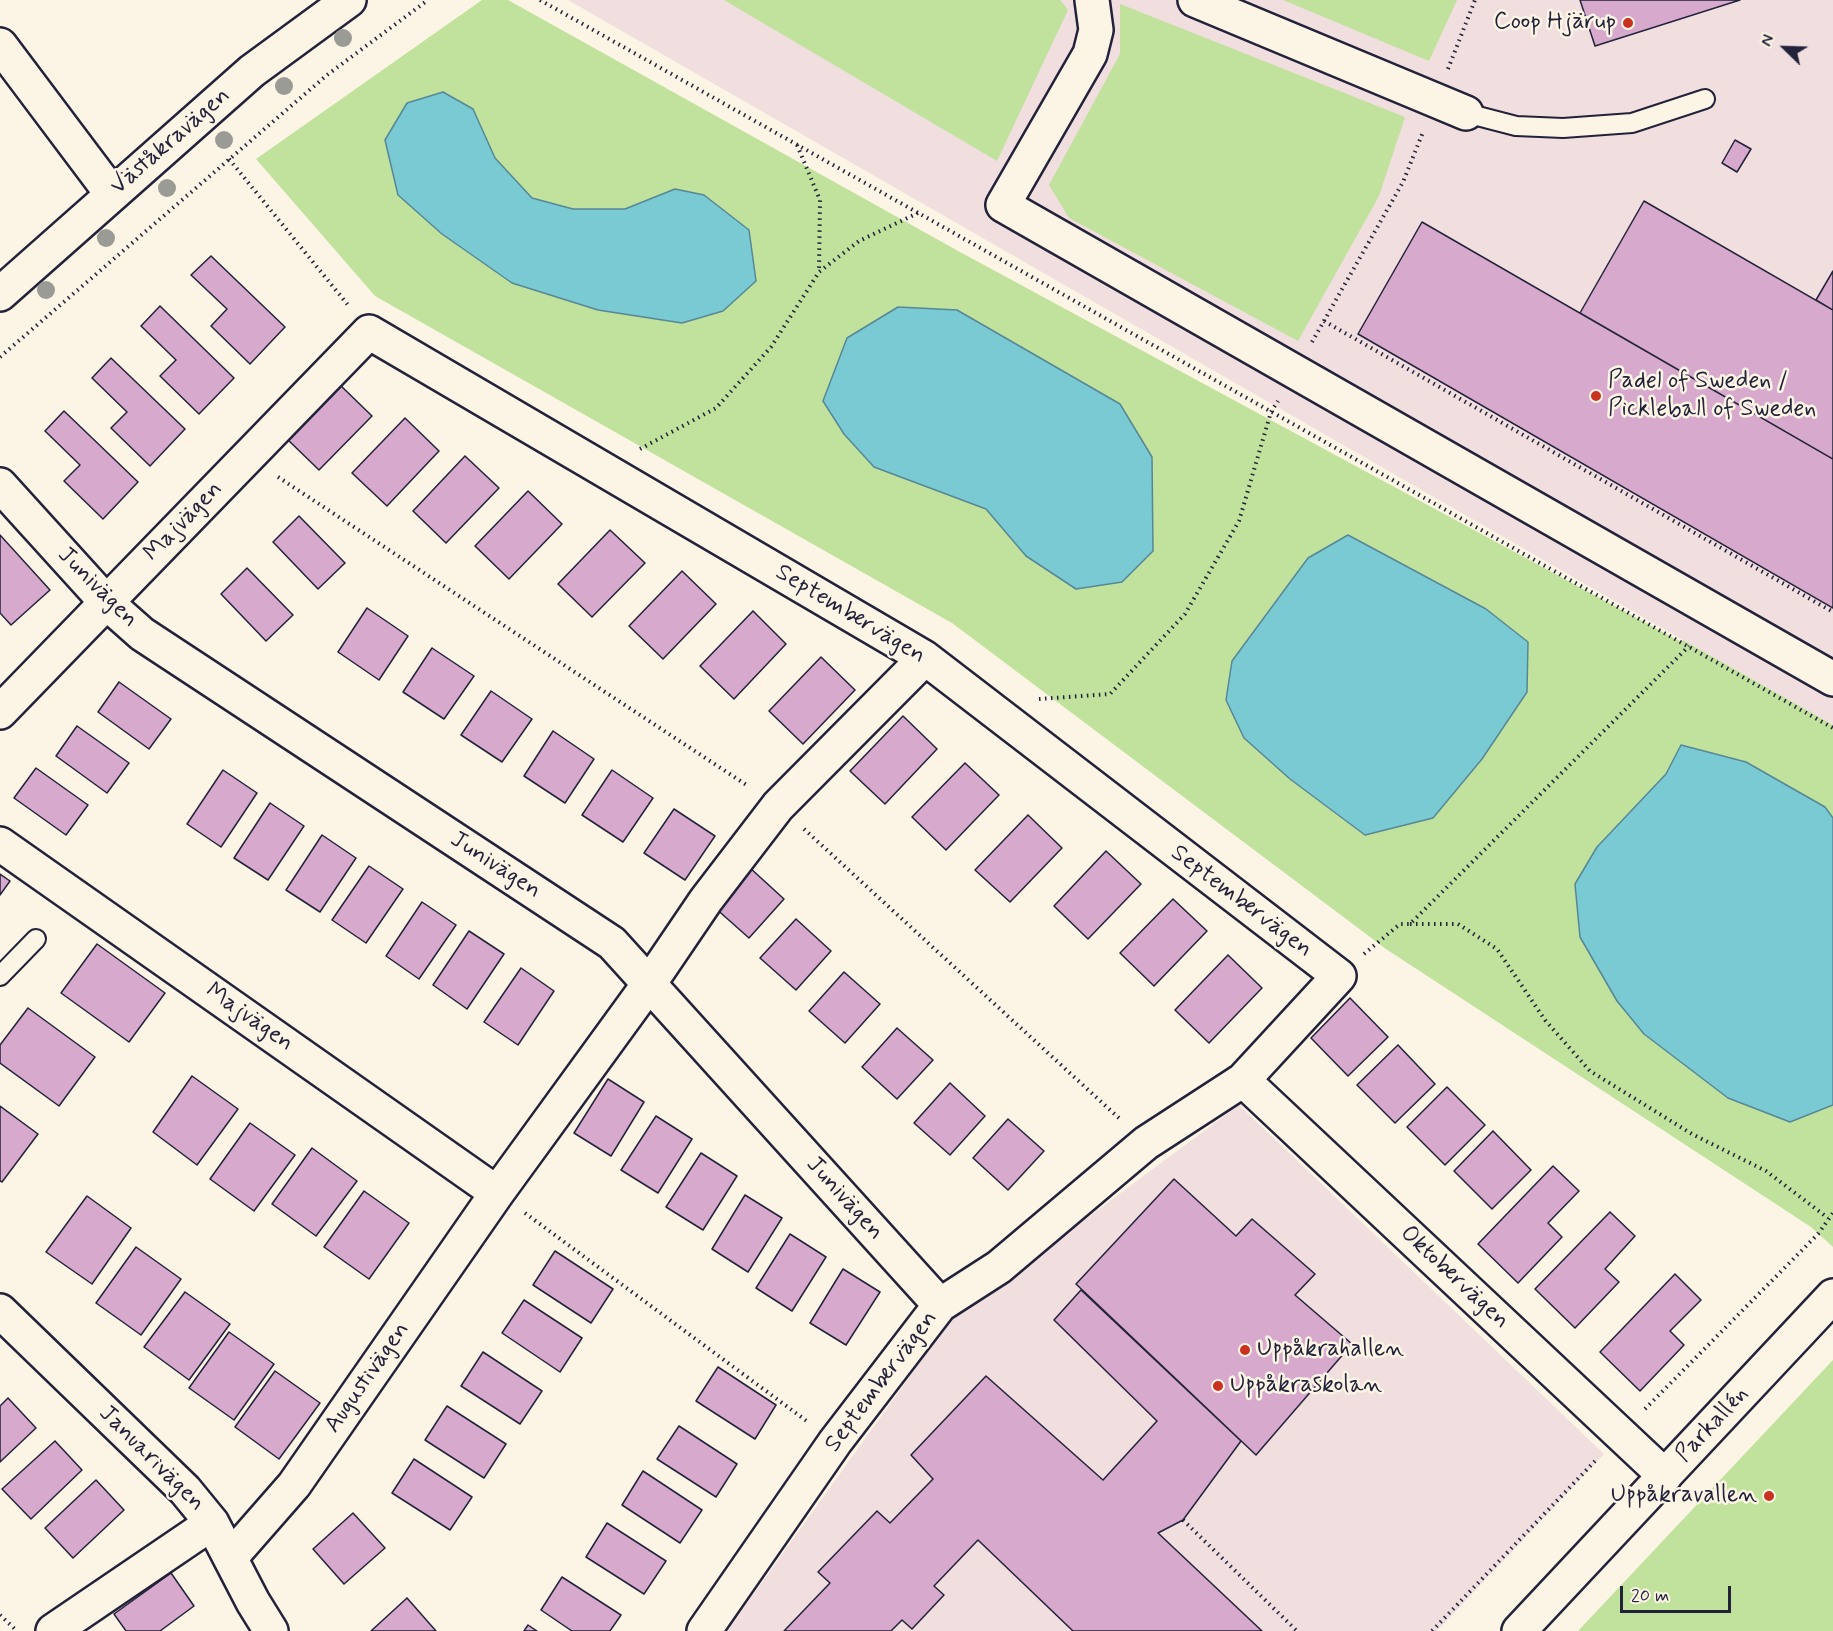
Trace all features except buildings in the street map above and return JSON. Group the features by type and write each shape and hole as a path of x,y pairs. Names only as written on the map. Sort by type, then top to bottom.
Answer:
{"street":[{"name":"Väståkravägen","path":"0,294 252,71 349,0"},
{"path":"1092,0 1096,30 1090,54 1003,205 1833,680"},
{"path":"1195,0 1466,113"},
{"path":"0,45 112,194"},
{"name":"Majvägen","path":"0,712 369,332"},
{"name":"Septembervägen","path":"369,332 925,658 1339,976 1243,1080 1146,1143 999,1266 940,1305 835,1442 704,1631"},
{"name":"Junivägen","path":"0,485 107,603 142,634 612,943 940,1305"},
{"name":"Augustivägen","path":"231,1557 294,1485 497,1193 650,984 706,900 778,806 925,658"},
{"name":"Majvägen","path":"0,844 497,1193"},
{"name":"Oktobervägen","path":"1243,1080 1665,1476"},
{"name":"Parkallén","path":"1519,1631 1833,1296"},
{"name":"Januarivägen","path":"0,1311 185,1490 212,1523 253,1602 271,1631"},
{"path":"53,1631 212,1523"}],"lane":[{"path":"1466,113 1516,126 1563,128 1632,123 1705,99"},
{"path":"0,976 36,939"}],"path":[{"path":"0,357 327,75 428,0"},
{"path":"540,0 1833,728"},
{"path":"981,703 1110,694 1185,614 1239,521 1272,412 1403,183 1475,0"},
{"path":"797,144 820,200 819,272"},
{"path":"229,159 369,332"},
{"path":"606,470 666,432 716,408 771,347 819,272 859,241 919,213"},
{"path":"1324,321 1833,612"},
{"path":"247,457 778,806 1146,1143"},
{"path":"1410,924 1689,646"},
{"path":"1339,976 1400,924 1458,924 1497,949 1545,1020 1590,1071 1692,1134 1766,1171 1828,1218"},
{"path":"497,1193 835,1442"},
{"path":"1183,1520 1297,1631"},
{"path":"0,1615 17,1631"}],"shaded area":[{"path":"568,0 1833,0 1833,725 1683,640"},
{"name":"Uppåkraskolan","path":"1239,1105 1604,1454 1437,1631 727,1631 951,1319"}],"green space":[{"path":"482,0 508,0 960,252 1681,642 1683,640 1833,725 1833,818 1824,807 1681,745 1666,774 1597,847 1575,884 1580,937 1617,1001 1644,1034 1728,1098 1790,1122 1833,1105 1833,1247 1811,1227 1386,949 952,623 375,296 256,159"},
{"path":"724,0 1060,0 1068,10 997,161"},
{"path":"1283,0 1457,0 1429,61"},
{"path":"1120,4 1405,117 1379,196 1298,341 1069,218 1049,185 1120,54"},
{"name":"Uppåkravallen","path":"1833,1360 1833,1631 1578,1631"}],"water":[{"path":"443,92 473,109 495,158 532,198 573,209 625,209 675,189 704,195 749,230 756,281 723,311 682,323 598,310 512,283 442,234 398,195 385,140 407,103"},
{"path":"898,307 957,310 1120,404 1152,457 1153,551 1122,582 1076,589 1026,556 986,509 874,467 844,434 823,401 847,338"},
{"path":"1348,535 1486,609 1528,642 1527,692 1482,759 1433,818 1365,835 1290,779 1244,738 1226,700 1232,661 1308,558"},
{"path":"1681,745 1746,762 1825,807 1833,818 1833,1105 1790,1122 1728,1098 1644,1034 1617,1001 1580,937 1575,884 1597,847 1666,774"}],"place":[{"name":"Coop Hjärup","path":"1628,23"},
{"name":"Padel of Sweden / Pickleball of Sweden","path":"1596,396"},
{"name":"Uppåkrahallen","path":"1245,1350"},
{"name":"Uppåkraskolan","path":"1218,1386"},
{"name":"Uppåkravallen","path":"1769,1496"}]}
